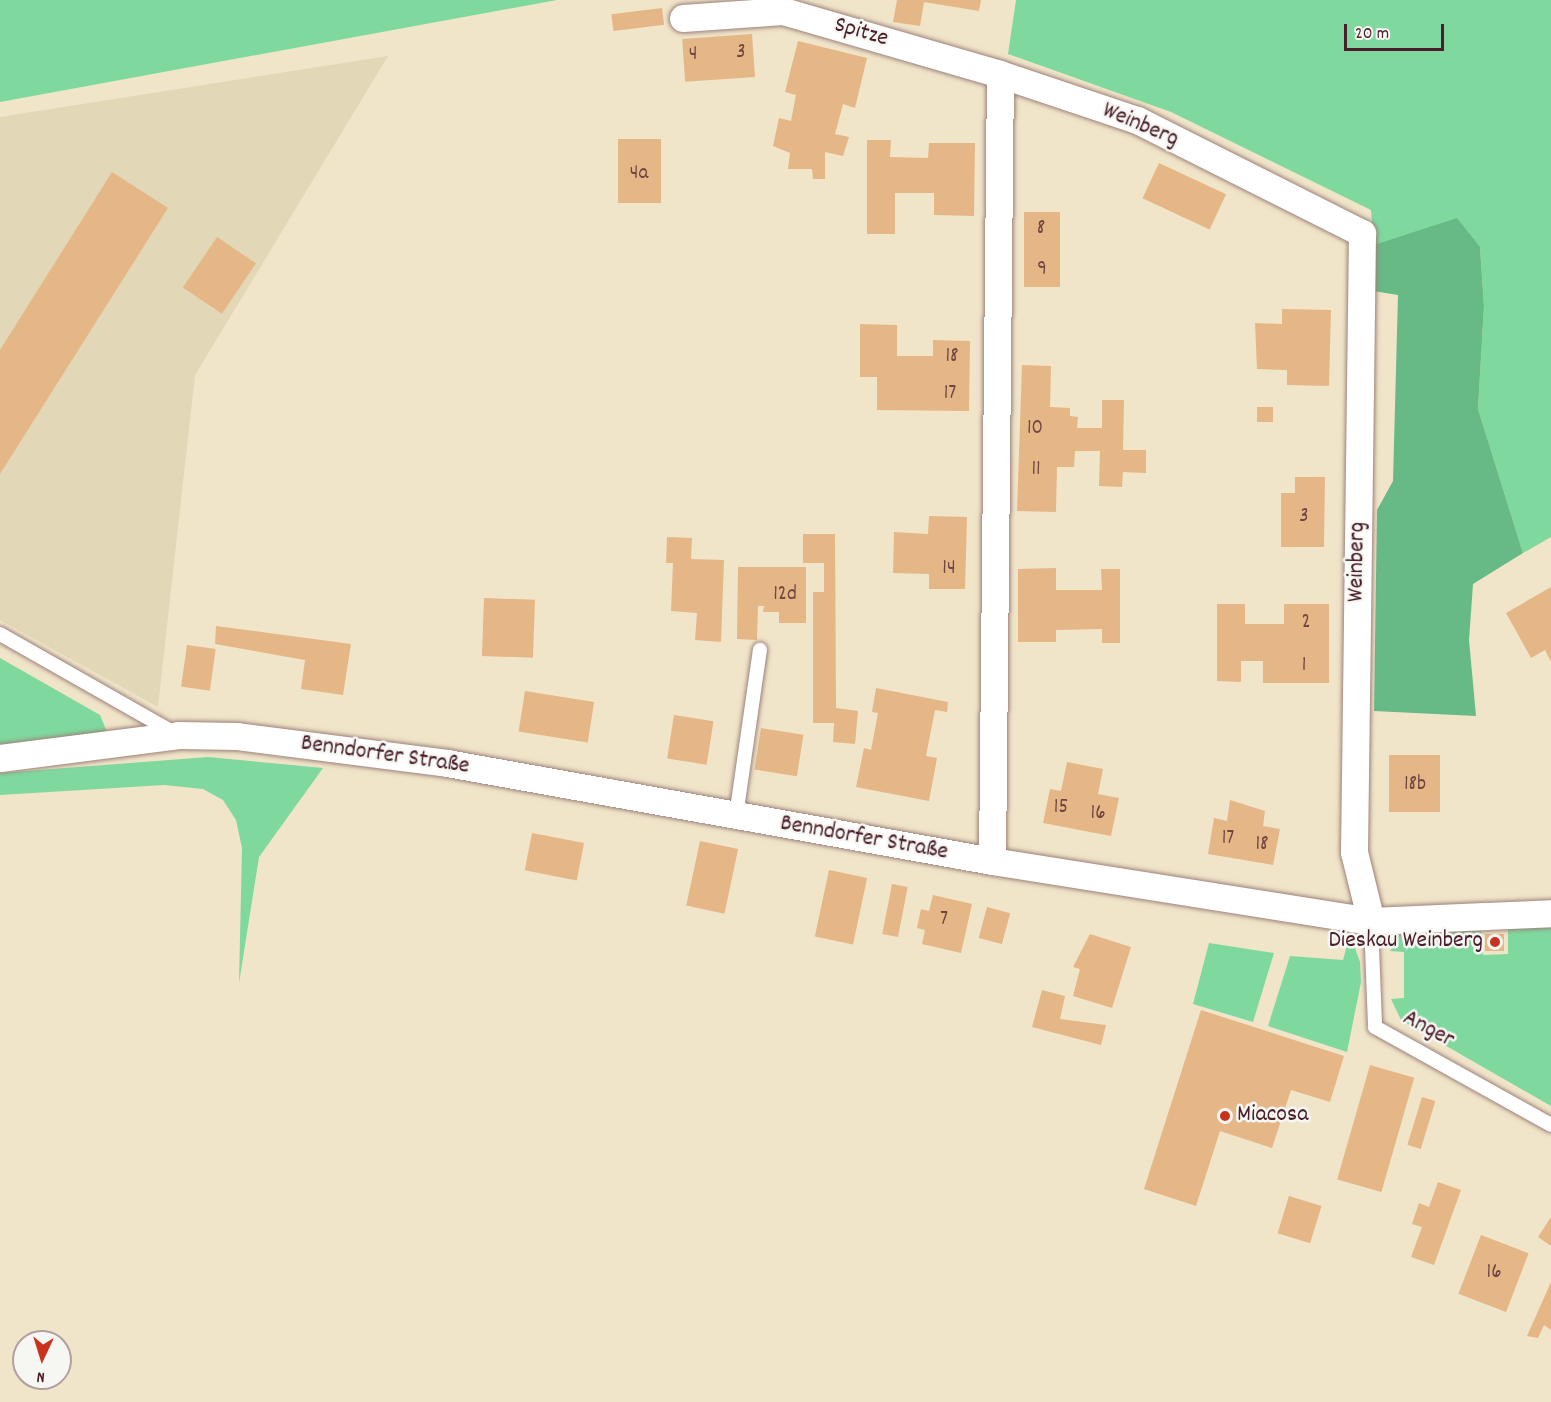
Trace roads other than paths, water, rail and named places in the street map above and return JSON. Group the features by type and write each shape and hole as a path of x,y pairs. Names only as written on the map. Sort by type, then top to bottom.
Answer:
{"street":[{"name":"Spitze","path":"683,18 783,10 1000,74"},
{"path":"992,861 1000,74"},
{"name":"Weinberg","path":"1000,74 1137,120 1362,233 1354,852 1371,921"},
{"name":"Benndorfer Straße","path":"0,758 179,735 237,736 447,764 992,861 1371,921 1551,913"}],"lane":[{"name":"Benndorfer Straße","path":"0,634 179,735"},
{"path":"736,816 760,650"},
{"name":"Anger","path":"1371,921 1375,1027 1551,1125"}],"place":[{"name":"Dieskau Weinberg","path":"1495,942"},
{"name":"Miacosa","path":"1225,1116"}]}
